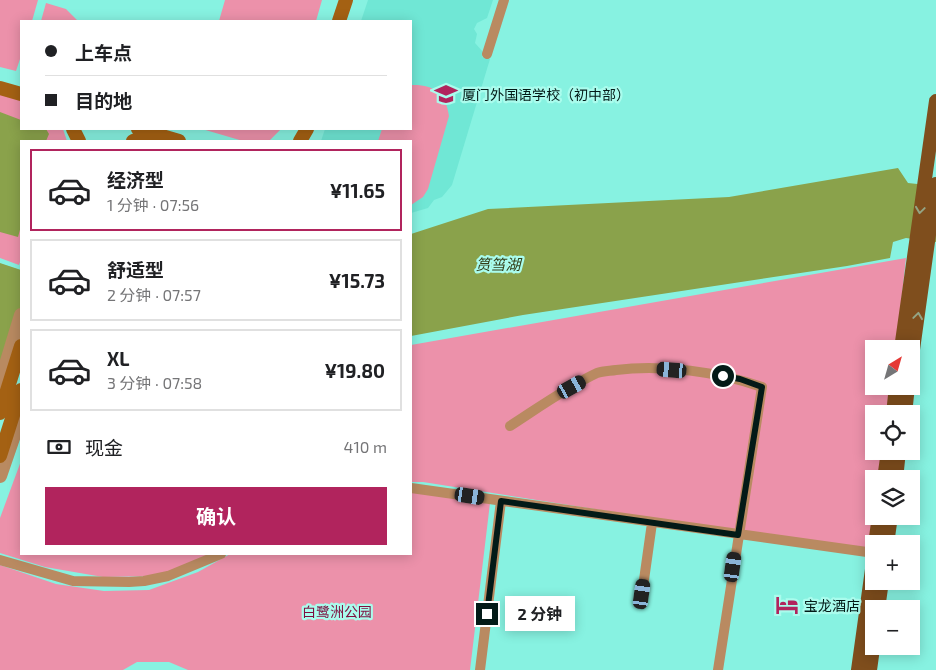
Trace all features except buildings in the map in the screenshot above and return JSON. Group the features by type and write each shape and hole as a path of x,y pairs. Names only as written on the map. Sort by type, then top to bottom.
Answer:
{"main road":[{"path":"339,20 346,0"},
{"path":"0,88 20,94"},
{"path":"913,340 922,244 931,180 936,101"},
{"path":"141,130 175,140"},
{"path":"136,140 141,138 175,140"},
{"path":"903,340 922,244"},
{"path":"0,413 8,371 20,348"},
{"path":"0,456 20,393"},
{"path":"858,670 869,590"},
{"path":"870,670 872,655"}],"street":[{"path":"487,54 504,0"},
{"path":"0,384 8,371 20,319"},
{"path":"510,426 599,372 627,368 681,370 740,379 762,387 718,670"},
{"path":"0,476 20,418"},
{"path":"412,488 865,553"},
{"path":"480,670 501,501"},
{"path":"642,594 652,523"},
{"path":"0,560 73,581 129,582 168,576 219,555"}],"shaded area":[{"name":"厦门外国语学校（初中部）","path":"368,0 493,0 487,18 477,23 474,29 477,34 475,43 483,52 482,57 490,59 452,185 442,197 434,200 428,208 412,213 412,140 321,140 325,130 412,130 412,20 361,20"}],"green space":[{"path":"0,0 38,0 32,20 20,20 20,59 16,71 0,67"},
{"path":"225,0 322,0 316,20 219,20"},
{"path":"46,3 66,9 77,20 41,20"},
{"path":"412,85 432,88 445,101 449,116 428,189 423,197 412,204 412,140 378,140 382,130 412,130"},
{"path":"0,93 20,99 20,130 63,130 67,140 20,140 20,262 19,265 0,258"},
{"path":"205,130 280,130 270,140 240,140"},
{"path":"906,258 897,340 865,340 865,395 891,395 890,405 865,405 865,460 884,460 883,470 865,470 865,525 874,525 874,535 865,535 865,552 423,482 412,482 412,345"},
{"path":"20,464 20,555 218,555 168,576 103,577 45,567 0,553 0,518"},
{"name":"白鹭洲公园","path":"412,492 490,503 470,670 188,670 169,662 137,662 123,670 0,670 0,565 56,584 104,591 149,590 198,572 228,555 412,555"}],"water":[{"path":"0,112 20,120 20,130 47,130 49,134 46,140 20,140 20,230 18,237 0,232"},
{"name":"筼筜湖","path":"898,168 908,183 936,186 936,242 906,238 893,242 890,258 523,315 412,336 412,234 488,209 729,197"},
{"path":"0,263 20,270 20,371 0,365"}],"place":[{"name":"厦门外国语学校（初中部）","path":"446,94"},
{"name":"宝龙酒店","path":"787,605"}],"route":[{"path":"487,614 501,501 738,535 762,387 740,379 723,376"}]}
